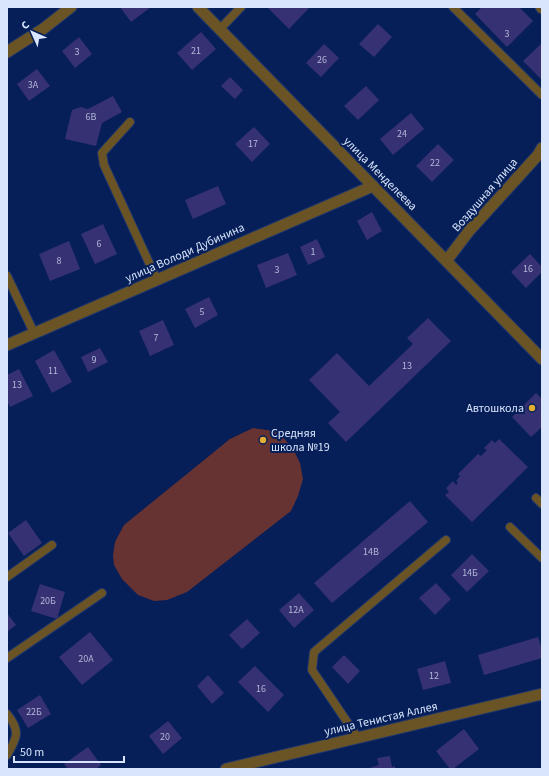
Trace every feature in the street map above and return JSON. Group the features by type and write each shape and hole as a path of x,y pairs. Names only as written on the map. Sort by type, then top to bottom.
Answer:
{"street":[{"path":"7,52 43,29 71,7"},
{"name":"улица Менделеева","path":"198,7 447,260 542,359"},
{"name":"Воздушная улица","path":"447,260 469,232 538,155 542,148"},
{"name":"улица Володи Дубинина","path":"7,345 373,186"},
{"name":"улица Тенистая Аллея","path":"226,769 542,694"}],"lane":[{"path":"220,29 241,7"},
{"path":"453,7 542,95"},
{"path":"130,122 102,153 104,165 157,280"},
{"path":"7,276 34,333"},
{"path":"510,527 542,558"},
{"path":"358,738 312,670 314,652 446,540"},
{"path":"7,577 52,545"},
{"path":"7,658 102,593"},
{"path":"7,714 15,724 16,739 7,755"}],"shaded area":[{"path":"253,428 274,431 281,435 293,449 300,463 303,479 298,496 291,511 187,592 167,600 154,601 138,595 122,579 114,565 113,555 115,542 124,525 230,439"}],"building":[{"path":"120,7 151,7 131,22"},
{"path":"267,7 310,7 289,29"},
{"path":"482,7 519,7 533,21 507,47 475,14"},
{"path":"378,24 392,37 374,57 359,44"},
{"path":"201,32 216,49 192,70 177,53"},
{"path":"79,37 92,54 75,68 62,51"},
{"path":"542,43 542,80 523,61"},
{"path":"324,44 339,58 321,77 306,63"},
{"path":"37,69 50,86 29,101 17,84"},
{"path":"230,77 243,90 235,99 221,86"},
{"path":"366,86 379,100 358,120 344,106"},
{"path":"113,96 122,112 102,123 96,146 65,139 72,110 81,107 88,109"},
{"path":"411,113 424,129 393,155 380,139"},
{"path":"254,127 270,144 252,162 235,144"},
{"path":"438,144 454,160 432,182 416,166"},
{"path":"218,186 226,204 193,219 185,200"},
{"path":"372,212 382,231 367,240 357,221"},
{"path":"103,224 117,254 95,264 81,234"},
{"path":"317,239 325,257 308,265 300,247"},
{"path":"69,241 80,269 50,281 39,254"},
{"path":"288,253 297,275 266,288 257,265"},
{"path":"530,254 542,267 542,272 526,288 511,272"},
{"path":"209,297 218,315 195,328 185,309"},
{"path":"428,318 451,341 346,442 328,423 340,412 309,380 337,353 369,386 413,344 407,338"},
{"path":"163,320 174,345 150,356 139,331"},
{"path":"100,348 108,362 88,372 81,357"},
{"path":"54,350 72,382 52,393 35,361"},
{"path":"19,369 33,396 10,407 7,401 7,375"},
{"name":"Автошкола","path":"536,393 542,399 542,427 531,437 512,417"},
{"path":"499,439 528,467 472,522 445,495 449,492 446,488 453,481 456,485 458,483 456,481 460,476 458,474 478,454 481,456 487,450 484,448 492,440 495,443"},
{"path":"410,501 428,522 332,603 314,583"},
{"path":"26,520 42,543 24,556 8,533"},
{"path":"472,554 489,571 467,592 451,575"},
{"path":"436,583 451,599 435,615 419,598"},
{"path":"40,584 65,592 57,619 31,611"},
{"path":"299,593 314,610 294,628 279,610"},
{"path":"7,613 16,625 7,632"},
{"path":"247,619 260,633 242,649 229,635"},
{"path":"90,632 113,660 82,685 59,657"},
{"path":"538,637 542,649 542,658 484,675 478,655"},
{"path":"344,655 360,671 348,684 332,667"},
{"path":"445,661 451,683 423,690 417,669"},
{"path":"255,666 284,695 268,712 238,682"},
{"path":"208,675 224,693 212,704 197,686"},
{"path":"40,695 51,714 28,728 17,710"},
{"path":"168,721 182,738 163,754 149,736"},
{"path":"464,729 479,749 453,769 450,769 436,751"},
{"path":"88,747 101,765 96,769 68,769 64,764"},
{"path":"390,756 392,767 395,766 395,769 366,769 379,765 377,758"}],"place":[{"name":"Автошкола","path":"532,408"},
{"name":"Средняя школа №19","path":"263,440"}]}
